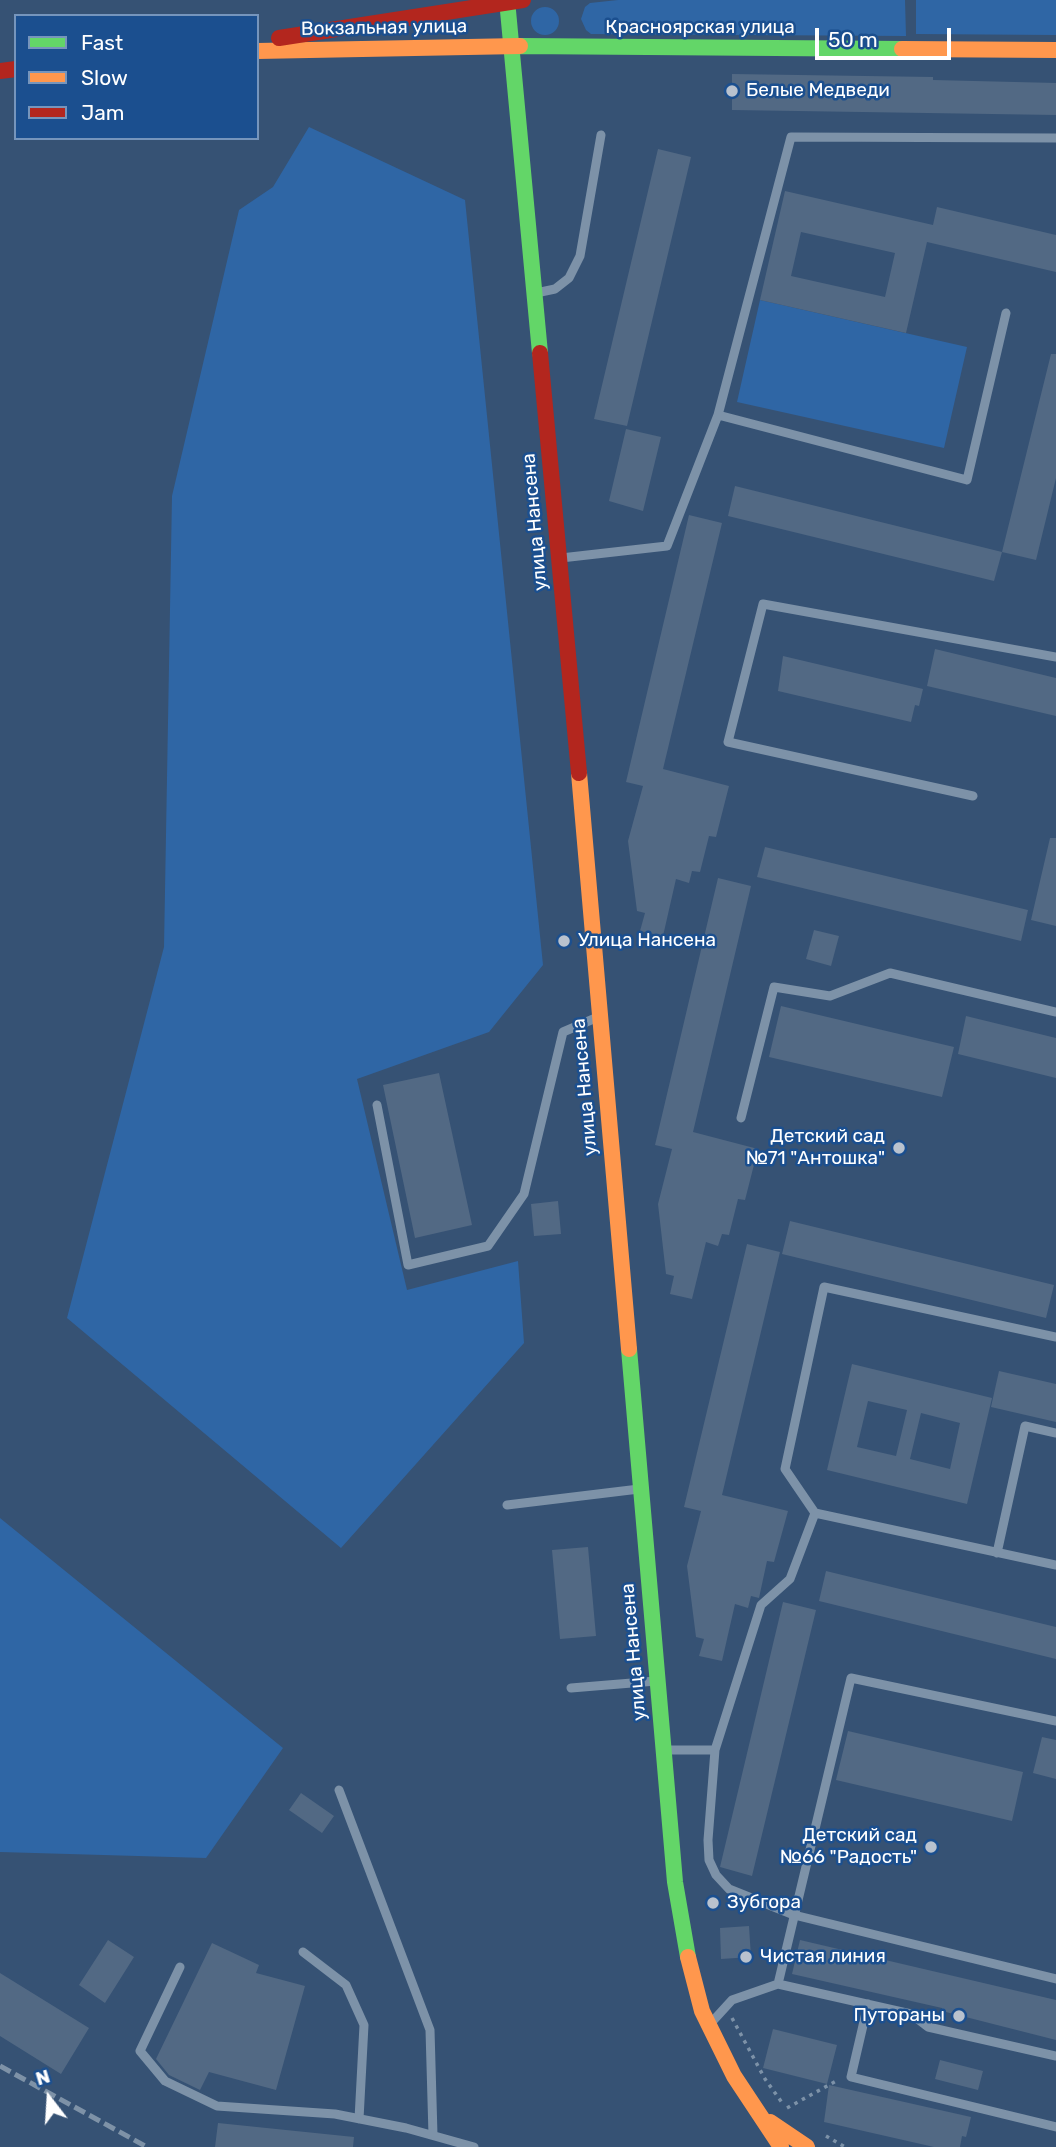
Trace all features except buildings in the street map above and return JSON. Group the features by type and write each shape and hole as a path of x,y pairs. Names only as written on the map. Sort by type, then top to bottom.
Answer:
{"street":[{"name":"Вокзальная улица","path":"259,41 512,1"},
{"name":"улица Нансена","path":"512,1 512,46 675,1882 688,1958 708,2026 734,2076 781,2147"},
{"name":"Вокзальная улица","path":"259,51 512,46"},
{"name":"Красноярская улица","path":"512,46 1056,50"},
{"path":"761,2115 807,2147"}],"lane":[{"path":"535,293 555,289 569,278 580,256 601,135"},
{"path":"559,558 667,546 718,415 791,137 1056,138"},
{"path":"718,415 967,480 1006,313"},
{"path":"973,796 728,742 763,604 1056,657"},
{"path":"741,1118 774,988 830,996 890,973 1056,1012"},
{"path":"377,1105 408,1265 488,1246 524,1194 563,1032 600,1017"},
{"path":"1056,1337 824,1287 785,1469 815,1513 1056,1565"},
{"path":"997,1553 1025,1426 1056,1433"},
{"path":"507,1505 641,1488"},
{"path":"815,1513 790,1579 761,1605 715,1750 708,1840 709,1860 716,1875 729,1889 794,1914 1056,1979"},
{"path":"778,1984 851,1678 1056,1721"},
{"path":"571,1688 657,1681"},
{"path":"664,1750 715,1750"},
{"path":"339,1790 430,2030 433,2135"},
{"path":"303,1952 346,1985 363,2025 359,2119"},
{"path":"180,1968 141,2051 165,2081 218,2106 359,2119 474,2147"},
{"path":"708,2026 732,2000 778,1984 911,2014 928,2027 1056,2056"},
{"path":"868,2004 851,2077 1056,2127"}],"path":[{"path":"726,2006 765,2079 794,2115"},
{"path":"786,2108 834,2081"},
{"path":"822,2134 845,2147"}],"shaded area":[{"path":"618,0 905,0 906,36 591,34 586,30 581,19 585,7 590,3"},
{"path":"916,0 1056,0 1056,35 916,34"},
{"path":"545,7 555,11 559,21 555,31 545,35 535,31 531,21 535,11"},
{"path":"309,127 465,200 543,965 489,1032 357,1079 407,1290 518,1261 524,1343 341,1548 67,1318 164,947 172,496 239,210 273,187"},
{"path":"760,300 967,347 944,448 737,402"},
{"path":"0,1518 283,1748 206,1858 0,1852"}],"railway":[{"path":"0,2066 147,2147"}],"traffic: fast":[{"path":"507,0 540,353"},
{"path":"520,46 902,49"},
{"path":"629,1349 675,1882 688,1957"}],"traffic: slow":[{"path":"259,51 520,46"},
{"path":"902,49 1056,50"},
{"path":"579,773 629,1349"},
{"path":"688,1957 702,2011 734,2076 781,2147"},
{"path":"770,2122 807,2147"}],"traffic: jam":[{"path":"279,38 523,0"},
{"path":"0,71 14,69"},
{"path":"540,353 579,773"}],"place":[{"name":"Белые Медведи","path":"732,91"},
{"name":"Улица Нансена","path":"564,941"},
{"name":"Детский сад №71 \"Антошка\"","path":"899,1148"},
{"name":"Детский сад №66 \"Радость\"","path":"931,1847"},
{"name":"Зубгора","path":"713,1903"},
{"name":"Чистая линия","path":"746,1957"},
{"name":"Путораны","path":"959,2016"}]}
